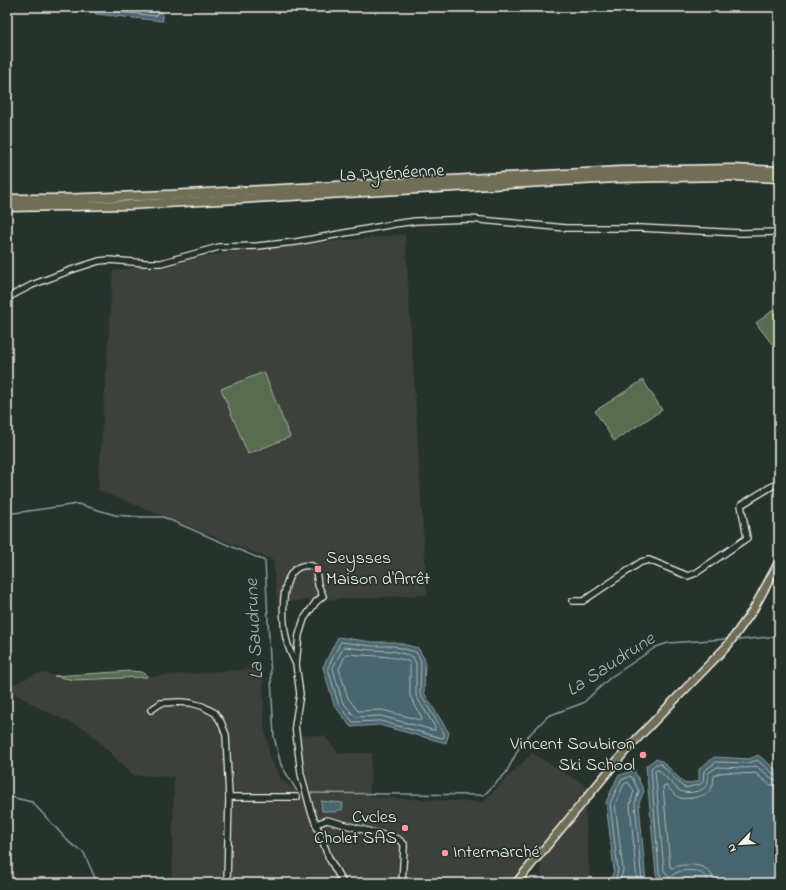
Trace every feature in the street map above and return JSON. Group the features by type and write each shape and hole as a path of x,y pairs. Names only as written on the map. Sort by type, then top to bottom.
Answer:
{"highway":[{"name":"La Pyrénéenne","path":"7,199 58,199 169,195 621,171 732,169 779,171"},
{"name":"La Pyrénéenne","path":"7,206 128,205 616,178 731,176 779,178"}],"main road":[{"path":"516,883 627,749 728,645 753,610 779,562"}],"street":[{"path":"7,298 32,285 99,261 109,260 161,263 219,247 256,246 296,242 416,221 470,219 566,228 640,228 741,233 779,232"},
{"path":"573,601 583,601 641,562 649,560 688,576 696,573 747,538 741,505 779,482"},
{"path":"296,664 286,639 283,613 284,596 288,578 299,567 308,565 312,566 316,570 318,585 323,596 316,602 304,619 299,635 296,664 300,694 295,725 297,747 306,795 329,858 343,883"},
{"path":"151,710 161,703 191,703 202,706 215,713 221,722 226,735 229,797 227,883"},
{"path":"229,797 298,797"},
{"path":"316,824 327,820 398,839 404,844 402,883"}],"shaded area":[{"path":"405,234 427,595 277,602 273,560 98,490 113,271 232,252"},
{"path":"263,668 264,725 270,758 282,780 299,794 311,794 301,753 300,735 325,736 338,753 372,753 369,797 483,802 532,753 588,787 510,883 172,883 174,777 133,775 87,730 43,710 7,689 7,687 36,674 43,673 74,680 132,678"},
{"path":"585,805 590,883 542,883 540,860"}],"green space":[{"path":"775,309 779,315 779,338 772,344 756,323"},
{"path":"264,372 290,437 248,454 221,389"},
{"path":"643,380 662,410 614,441 595,411"},
{"path":"131,671 142,672 147,675 147,677 74,680 54,676"}],"water":[{"path":"93,7 161,7 163,21 96,14"},
{"path":"338,637 372,642 394,642 418,648 425,660 424,693 449,733 446,743 379,725 351,727 334,705 323,667"},
{"path":"758,755 779,772 779,883 705,883 689,880 661,883 656,874 646,766 655,759 662,761 685,784 699,781 699,769 714,757 749,759"},
{"path":"634,770 644,791 639,803 646,883 610,883 614,870 606,802 618,776"},
{"path":"321,801 343,803 342,810 337,810 336,812 322,811"}],"waterway":[{"name":"La Saudrune","path":"7,514 78,504 115,515 163,517 265,561 274,737 281,765 297,791"},
{"name":"La Saudrune","path":"739,640 779,636"},
{"name":"La Saudrune","path":"309,793 484,795 506,773 522,742 548,716 583,703 611,677 656,647 668,643 727,639"},
{"path":"7,796 32,802 70,843 84,853 95,878 95,883"}],"place":[{"name":"Seysses Maison d'Arrêt","path":"318,569"},
{"name":"Vincent Soubiron Ski School","path":"643,755"},
{"name":"Cvcles Cholet SAS","path":"405,828"},
{"name":"Intermarché","path":"445,853"}]}
